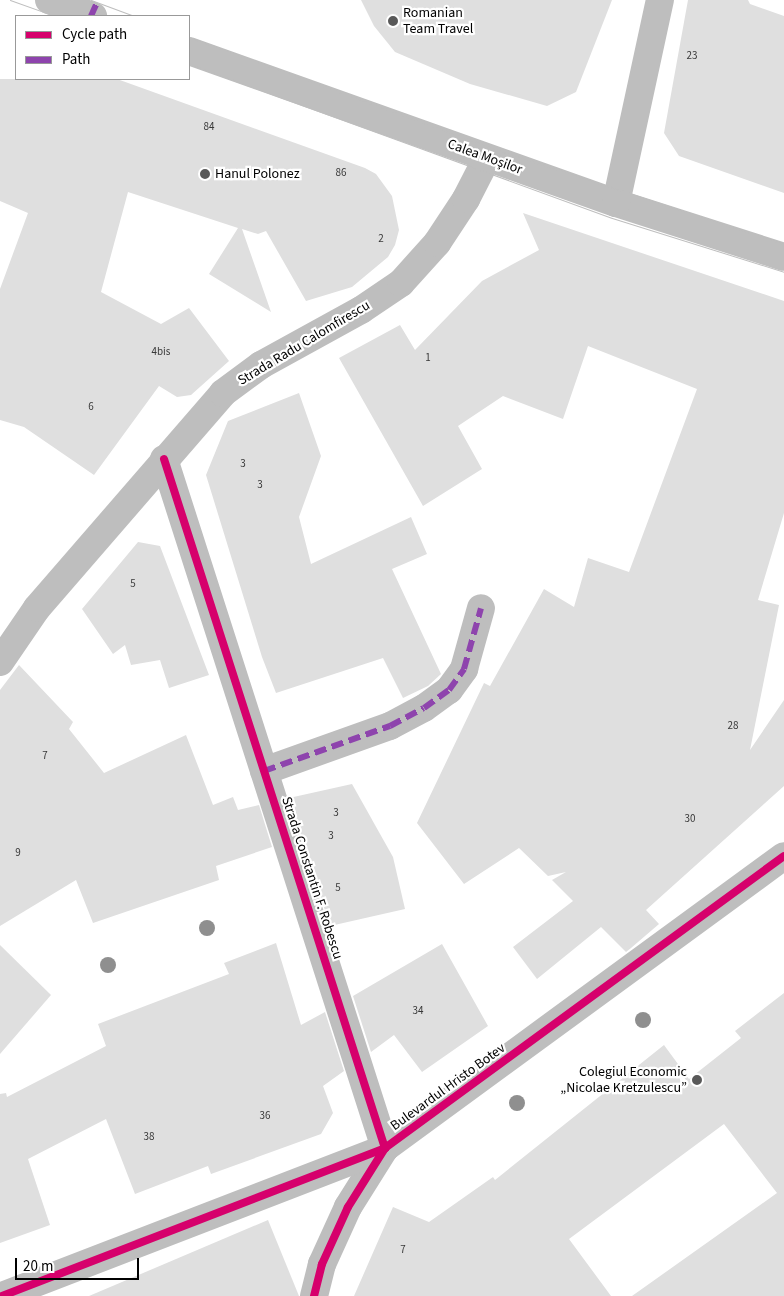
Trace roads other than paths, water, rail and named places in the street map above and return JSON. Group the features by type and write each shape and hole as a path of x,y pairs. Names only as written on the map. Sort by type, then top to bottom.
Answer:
{"street":[{"path":"49,0 94,11"},
{"path":"616,204 660,0"},
{"name":"Calea Moșilor","path":"190,51 616,204 784,257"},
{"name":"Strada Radu Calomfirescu","path":"0,662 37,608 222,393 261,365 361,310 401,283 442,236 466,199 487,158"},
{"name":"Strada Constantin F. Robescu","path":"164,459 385,1148"},
{"path":"264,771 373,734 424,708 449,690 464,669 481,608"},
{"name":"Bulevardul Hristo Botev","path":"2,1296 385,1148 784,856"},
{"path":"314,1296 322,1264 348,1207 385,1148"}],"tram line":[{"path":"10,0 52,15"},
{"path":"91,0 131,15"},
{"path":"190,37 504,152 784,244"},
{"path":"190,64 612,218 784,272"}],"place":[{"name":"Romanian Team Travel","path":"393,21"},
{"name":"Hanul Polonez","path":"205,174"},
{"name":"Colegiul Economic „Nicolae Kretzulescu”","path":"697,1080"}]}
